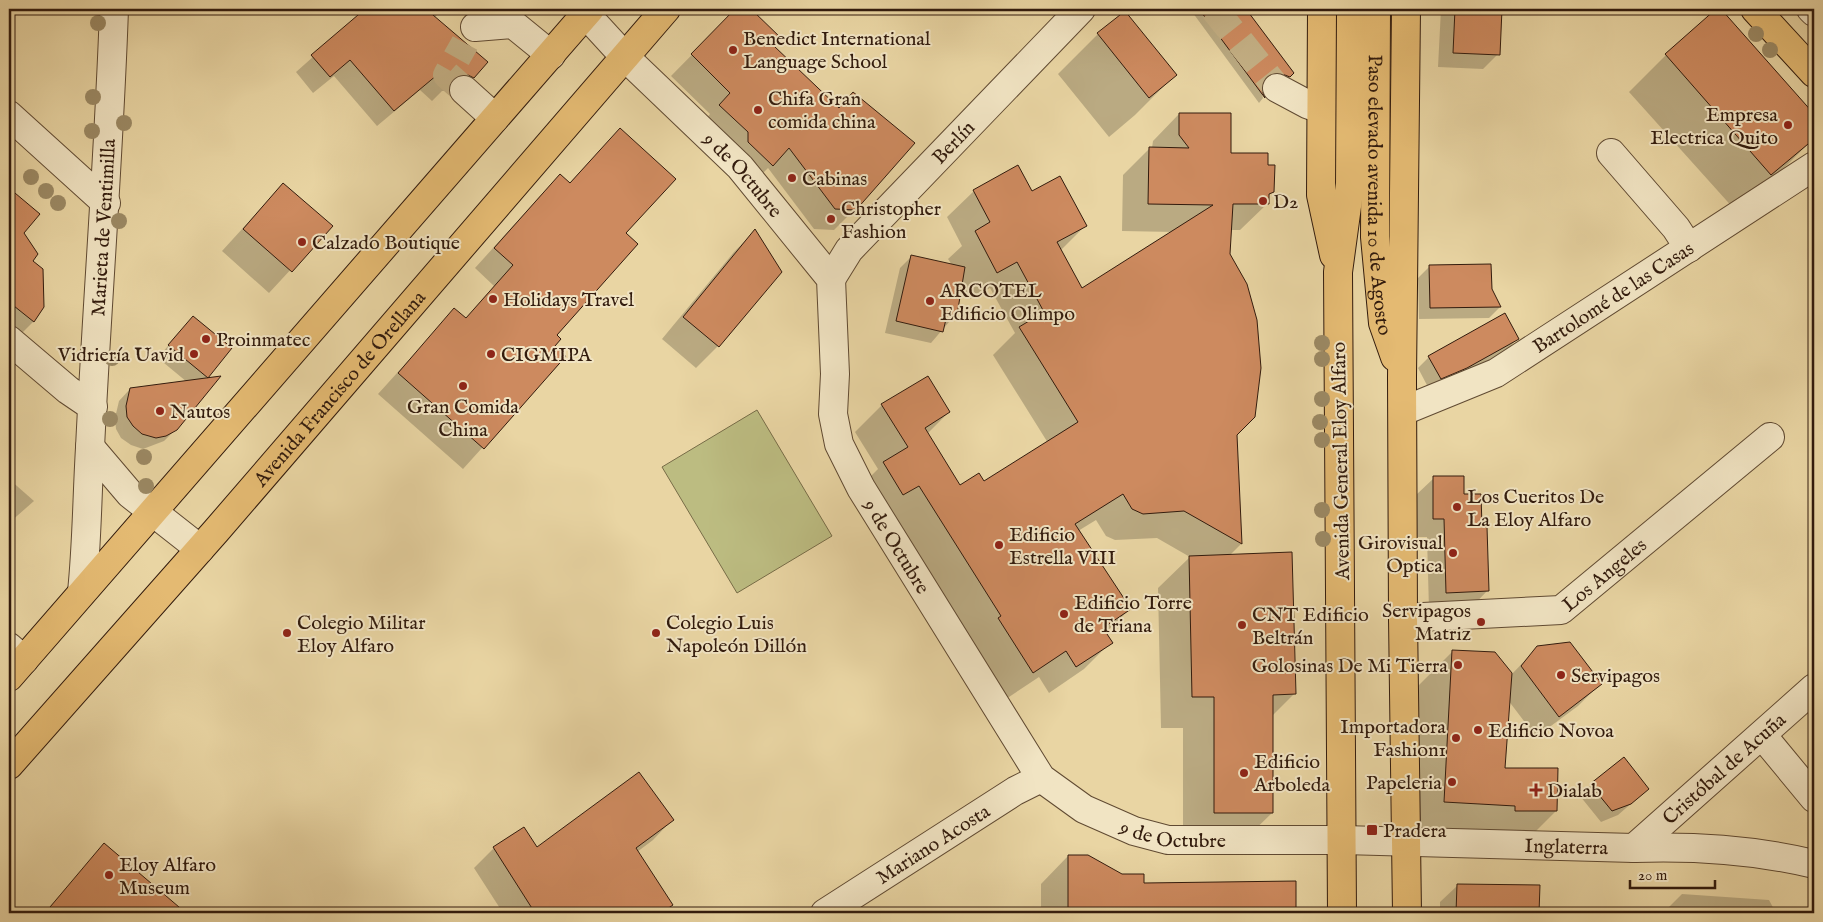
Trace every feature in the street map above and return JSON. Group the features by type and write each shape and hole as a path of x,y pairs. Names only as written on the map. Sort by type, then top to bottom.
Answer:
{"main road":[{"name":"Avenida Francisco de Orellana","path":"9,766 200,549 666,9"},
{"path":"1322,9 1321,195 1338,272"},
{"name":"Avenida General Eloy Alfaro","path":"1342,913 1338,272 1350,184 1351,9"},
{"name":"Paso elevado avenida 10 de Agosto","path":"1376,9 1376,237 1384,323 1402,378"},
{"path":"1406,9 1402,378 1407,913"},
{"path":"1755,9 1814,73"},
{"path":"1768,9 1814,60"},
{"path":"14,661 82,592 551,55 586,10"}],"street":[{"name":"Berlín","path":"831,279 849,250 1081,9"},
{"path":"1811,9 1814,12"},
{"name":"9 de Octubre","path":"586,10 625,57 740,168 831,279 835,374 833,414 839,444 861,488 1041,778 1084,809 1134,831 1168,840 1407,842"},
{"name":"Marieta de Ventimilla","path":"82,592 87,546 90,447 106,203 115,12"},
{"path":"471,26 513,24 551,55"},
{"path":"1277,88 1321,109"},
{"path":"464,90 495,118"},
{"path":"9,115 106,203"},
{"path":"1611,153 1676,228 1689,248"},
{"name":"Bartolomé de las Casas","path":"1403,412 1496,373 1814,166"},
{"path":"9,340 68,390 93,407"},
{"name":"Los Angeles","path":"1403,618 1561,610 1770,437"},
{"path":"90,447 130,494 200,549"},
{"name":"Cristóbal de Acuña","path":"1634,848 1814,688"},
{"path":"1762,735 1814,798"},
{"name":"Mariano Acosta","path":"825,913 1015,791 1041,778"},
{"name":"Inglaterra","path":"1407,842 1634,848 1679,846 1790,858 1814,864"}],"green space":[{"path":"757,410 832,536 737,593 662,467"}],"building":[{"path":"365,9 426,9 488,62 474,78 468,75 460,75 453,79 449,86 437,75 394,111 350,60 330,77 311,55"},
{"path":"735,9 751,9 782,39 774,46 839,108 853,92 915,143 856,210 835,209 789,148 773,166 748,142 748,132 719,105 730,93 691,54"},
{"path":"1199,9 1246,9 1294,73 1290,77 1277,72 1268,75 1263,81 1261,88 1265,98"},
{"path":"1455,9 1502,9 1500,55 1453,53"},
{"path":"1716,9 1721,9 1814,114 1814,139 1771,175 1665,54"},
{"path":"1125,11 1177,75 1149,98 1097,33"},
{"path":"1179,113 1231,113 1231,153 1268,153 1268,165 1275,165 1274,192 1269,194 1269,204 1233,204 1230,254 1247,284 1257,320 1261,368 1255,417 1237,435 1242,544 1184,511 1143,514 1132,509 1123,494 1075,524 1131,609 1103,628 1113,643 1076,667 1066,651 1033,673 998,618 1001,616 919,486 903,495 883,462 908,447 881,404 928,376 950,412 925,428 960,485 979,473 984,481 1078,422 1019,327 1044,312 1017,262 997,273 975,231 990,222 973,190 1018,165 1032,191 1060,176 1087,226 1057,242 1082,288 1213,205 1148,204 1149,147 1189,148 1179,135"},
{"path":"620,128 676,179 626,233 638,244 557,335 561,339 555,346 566,356 484,449 398,373 454,308 466,318 513,265 494,248 560,174 570,183"},
{"path":"283,183 333,226 292,272 243,229"},
{"path":"9,188 40,214 24,233 38,254 33,261 43,269 44,307 34,322 9,302"},
{"path":"755,229 782,272 719,347 683,317"},
{"name":"ARCOTEL Edificio Olimpo","path":"911,255 965,267 957,315 946,319 943,332 896,321"},
{"path":"1491,264 1492,289 1501,307 1430,308 1429,265"},
{"path":"1505,313 1519,339 1467,368 1441,379 1428,356"},
{"path":"193,316 232,348 208,378 168,345"},
{"name":"Nautos","path":"221,376 177,430 166,436 156,438 142,434 127,417 126,406 130,388"},
{"path":"1433,476 1464,476 1464,494 1481,494 1482,527 1487,527 1489,591 1446,593 1444,519 1433,519"},
{"name":"CNT Edificio Beltrán","path":"1292,552 1296,694 1273,695 1273,813 1214,813 1214,697 1192,697 1189,556"},
{"name":"Servipagos","path":"1570,642 1602,684 1559,717 1521,666 1537,646"},
{"name":"Edificio Novoa","path":"1452,650 1495,652 1512,673 1505,768 1558,768 1557,811 1515,811 1515,806 1444,802"},
{"path":"1624,757 1649,789 1631,804 1612,811 1590,784"},
{"path":"639,772 674,820 636,848 673,905 661,913 535,913 493,847 524,827 537,847"},
{"name":"Eloy Alfaro Museum","path":"104,843 186,913 45,913"},
{"path":"1068,855 1088,855 1122,874 1144,874 1144,883 1296,881 1296,913 1068,913"},
{"path":"1457,884 1540,885 1539,913 1456,913"}],"tunnel":[{"path":"1214,9 1277,88"},
{"path":"464,90 447,75 465,43"}],"place":[{"name":"Benedict International Language School","path":"733,50"},
{"name":"Chifa Gran comida china","path":"758,110"},
{"name":"Empresa Electrica Quito","path":"1788,125"},
{"name":"Cabinas","path":"792,178"},
{"name":"D2","path":"1263,201"},
{"name":"Christopher Fashion","path":"831,219"},
{"name":"Calzado Boutique","path":"302,242"},
{"name":"Holidays Travel","path":"493,299"},
{"name":"ARCOTEL Edificio Olimpo","path":"930,301"},
{"name":"Proinmatec","path":"206,339"},
{"name":"Vidriería Uavid","path":"194,354"},
{"name":"CIGMIPA","path":"491,354"},
{"name":"Gran Comida China","path":"463,386"},
{"name":"Nautos","path":"160,411"},
{"name":"Los Cueritos De La Eloy Alfaro","path":"1457,507"},
{"name":"Edificio Estrella VIII","path":"999,545"},
{"name":"Girovisual Optica","path":"1453,553"},
{"name":"Edificio Torre de Triana","path":"1064,614"},
{"name":"Servipagos Matriz","path":"1481,622"},
{"name":"CNT Edificio Beltrán","path":"1242,625"},
{"name":"Colegio Militar Eloy Alfaro","path":"287,633"},
{"name":"Colegio Luis Napoleón Dillón","path":"656,633"},
{"name":"Golosinas De Mi Tierra","path":"1458,665"},
{"name":"Servipagos","path":"1561,675"},
{"name":"Edificio Novoa","path":"1478,730"},
{"name":"Importadora Fashion1","path":"1456,738"},
{"name":"Edificio Arboleda","path":"1244,773"},
{"name":"Papeleria","path":"1452,782"},
{"name":"Dialab","path":"1536,790"},
{"name":"Pradera","path":"1372,830"},
{"name":"Eloy Alfaro Museum","path":"109,875"}]}
